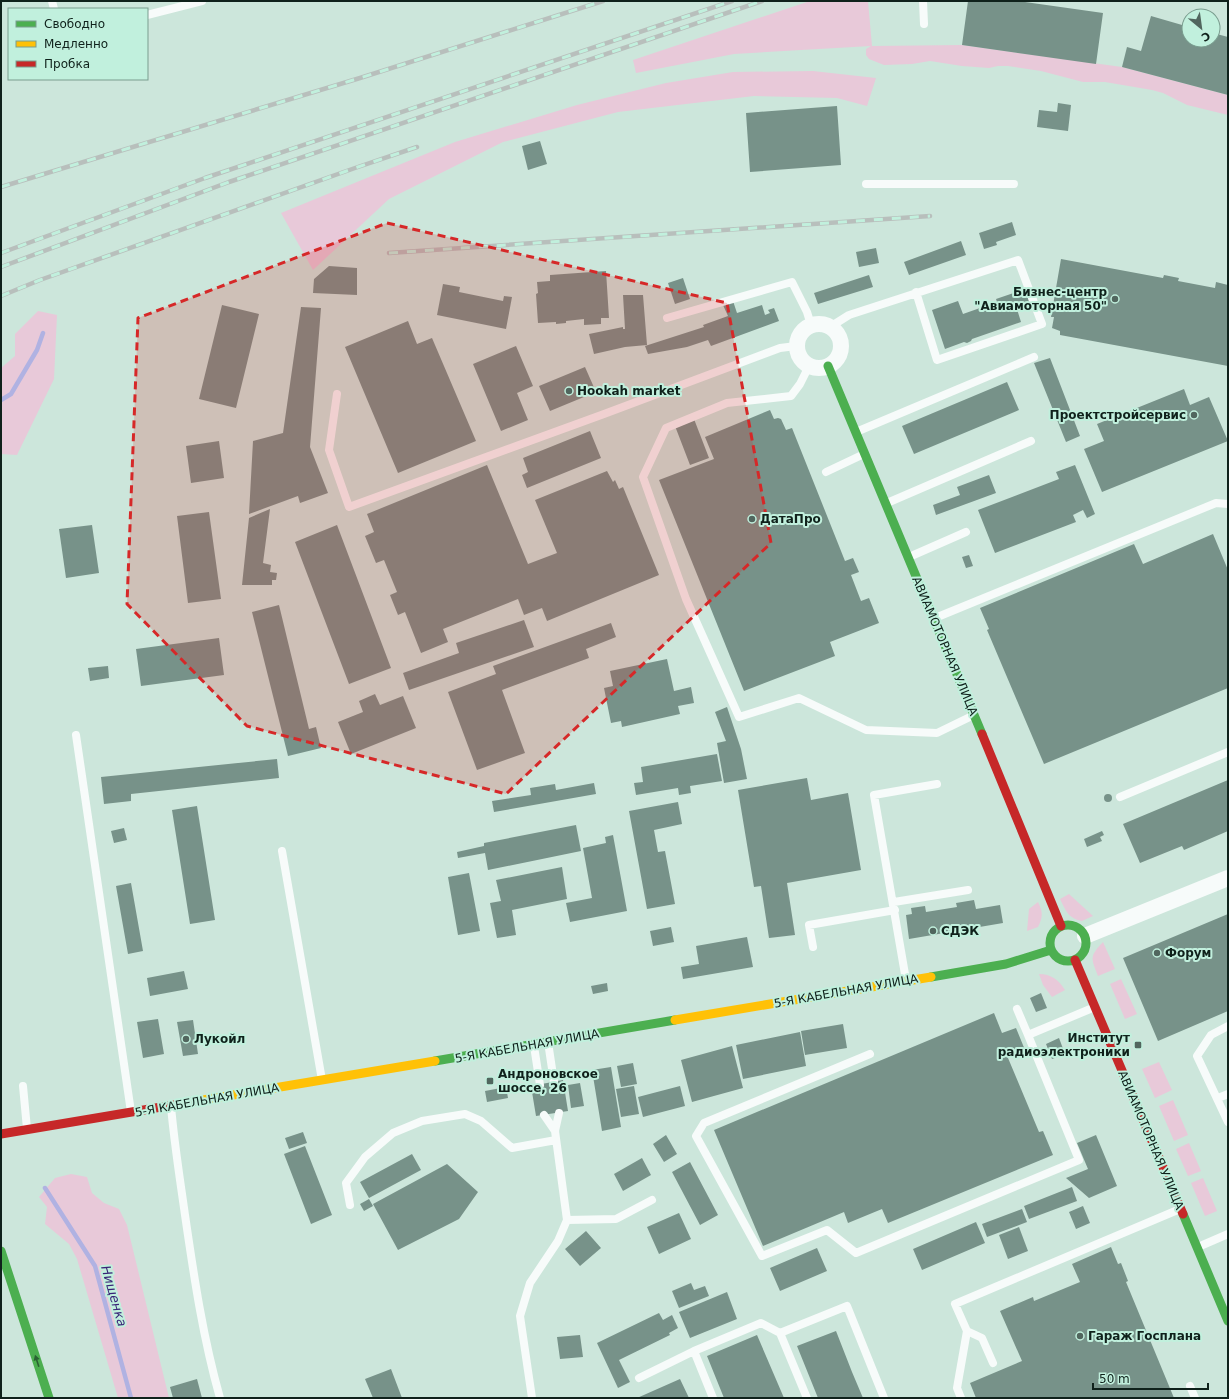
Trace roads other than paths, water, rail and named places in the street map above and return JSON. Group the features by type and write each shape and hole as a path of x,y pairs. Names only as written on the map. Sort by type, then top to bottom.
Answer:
{"street":[{"path":"821,324 830,327 836,331 841,344 838,357 828,366 816,368 809,366 800,358 796,346 799,336 811,325 821,324"},
{"name":"АВИАМОТОРНАЯ УЛИЦА","path":"828,366 1061,926"},
{"path":"1085,936 1228,878"},
{"path":"1061,926 1072,926 1078,928 1085,936 1086,947 1080,957 1076,960 1070,962 1058,959 1051,950 1050,939 1053,933 1061,926"},
{"name":"5-Я КАБЕЛЬНАЯ УЛИЦА","path":"1,1134 1006,964 1051,950"},
{"name":"АВИАМОТОРНАЯ УЛИЦА","path":"1076,960 1228,1321"},
{"path":"2,1256 50,1398"}],"lane":[{"path":"148,14 202,1"},
{"path":"923,1 924,24"},
{"path":"866,184 1014,184"},
{"path":"830,327 850,315 916,292 1018,260 1042,324 937,360 916,292"},
{"path":"667,318 792,282 807,312 811,325"},
{"path":"337,394 329,450 349,507 780,348 796,346"},
{"path":"856,432 1034,357"},
{"path":"809,366 800,384 791,396 728,403 666,428 643,477 686,600 739,717 799,698 866,730 937,734 974,715"},
{"path":"886,504 1031,441"},
{"path":"826,472 865,453"},
{"path":"934,618 1216,503 1228,504"},
{"path":"908,557 966,532"},
{"path":"76,735 131,1112"},
{"path":"1120,797 1228,752"},
{"path":"906,980 874,794 937,784"},
{"path":"282,850 322,1080"},
{"path":"813,947 809,925 968,890"},
{"path":"1028,1035 1096,1007"},
{"path":"870,1054 704,1123 696,1136 762,1256 827,1230 856,1253 1080,1160 1017,1009"},
{"path":"1228,1026 1211,1035 1197,1056 1228,1122"},
{"path":"548,1042 554,1082"},
{"path":"533,1045 540,1085"},
{"path":"23,1086 27,1130"},
{"path":"1218,1098 1228,1094"},
{"path":"171,1106 194,1279 210,1363 220,1398"},
{"path":"532,1398 520,1316 530,1283 558,1241 567,1220 555,1131 559,1113"},
{"path":"350,1204 346,1183 365,1157 393,1134 422,1120 465,1114 481,1121 512,1148 556,1140"},
{"path":"544,1115 555,1131"},
{"path":"567,1220 616,1219 652,1200"},
{"path":"961,1398 957,1388 967,1331 955,1304 1180,1209"},
{"path":"1197,1247 1228,1234"},
{"path":"780,1333 847,1306 884,1398"},
{"path":"639,1378 694,1351 761,1323 780,1333 807,1398"},
{"path":"967,1331 982,1338 992,1363"},
{"path":"694,1351 713,1398"},
{"path":"1190,1386 1195,1398"}],"waterway":[{"name":"Нищенка","path":"1,400 11,394 37,350 43,333"},
{"name":"Нищенка","path":"45,1188 95,1266 131,1398"}],"railway":[{"path":"1,187 360,78 603,1"},
{"path":"1,253 205,178 732,1"},
{"path":"1,267 229,182 762,1"},
{"path":"1,296 40,280 417,147"},
{"path":"389,253 930,216"}],"place":[{"name":"Бизнес-центр \"Авиамоторная 50\"","path":"1115,299"},
{"name":"Hookah market","path":"569,391"},
{"name":"Проектстройсервис","path":"1194,415"},
{"name":"ДатаПро","path":"752,519"},
{"name":"СДЭК","path":"933,931"},
{"name":"Форум","path":"1157,953"},
{"name":"Лукойл","path":"186,1039"},
{"name":"Институт радиоэлектроники","path":"1138,1045"},
{"name":"Андроновское шоссе, 26","path":"490,1081"},
{"name":"Гараж Госплана","path":"1080,1336"}]}
